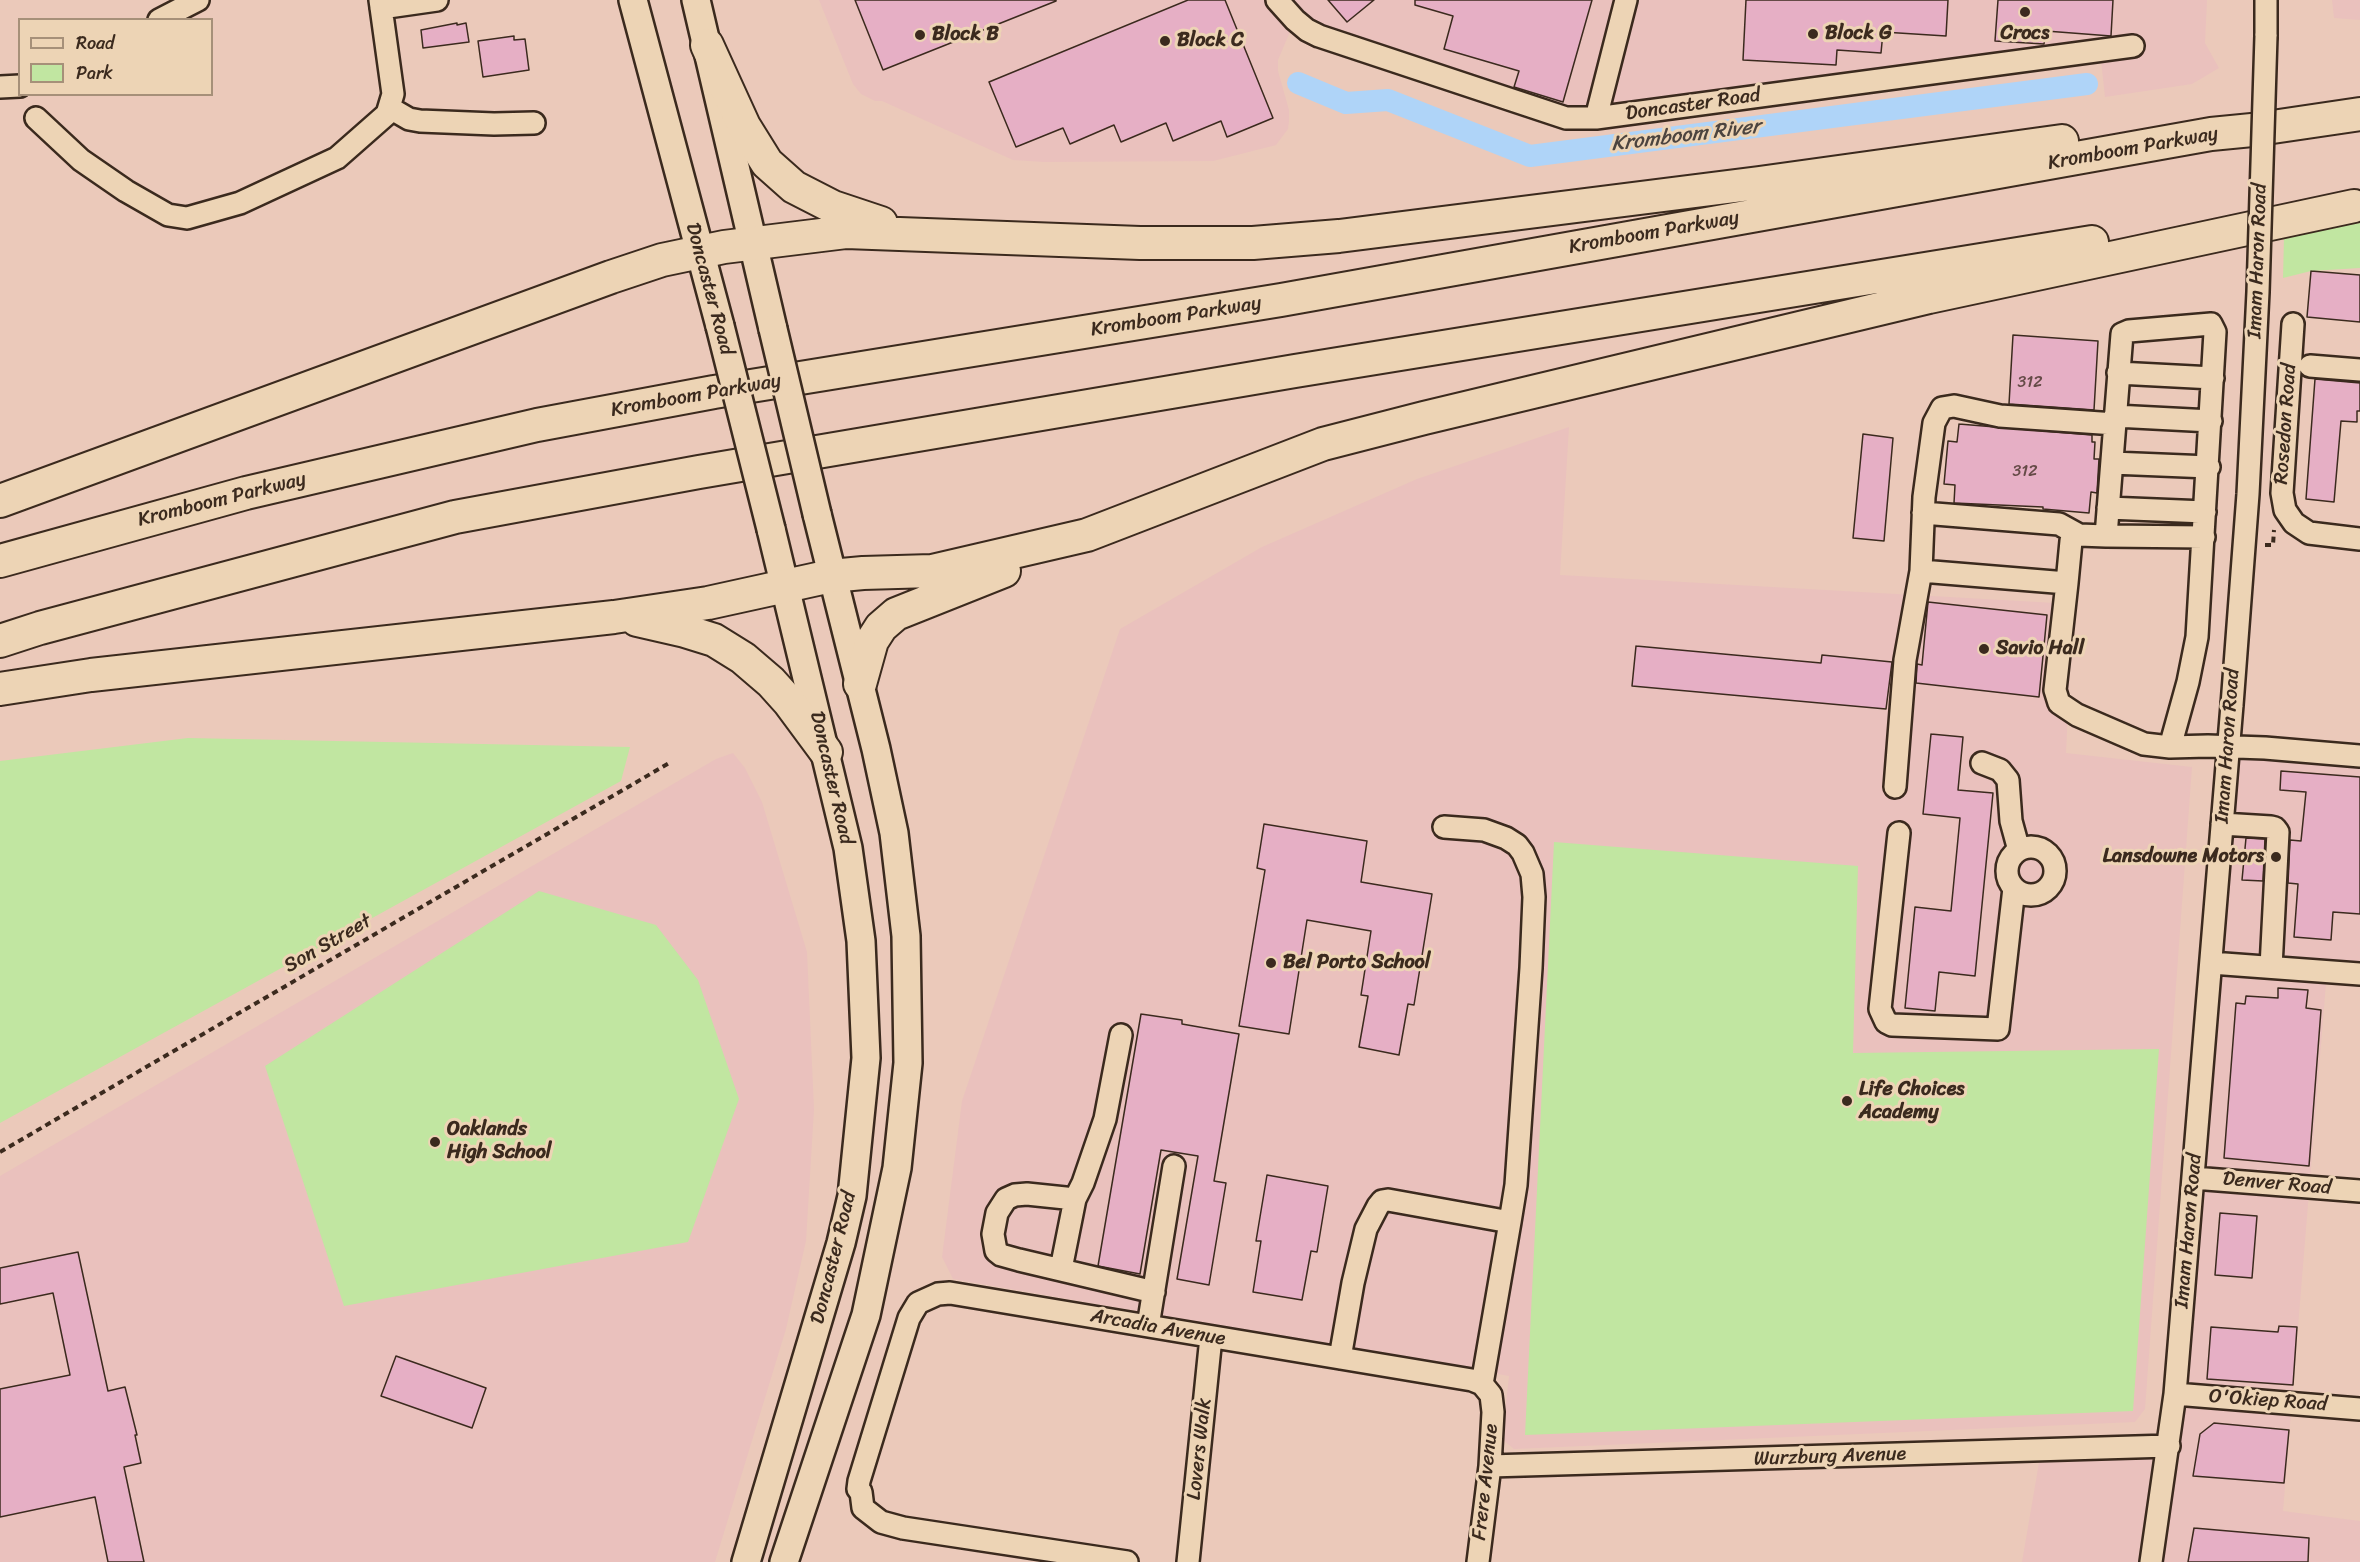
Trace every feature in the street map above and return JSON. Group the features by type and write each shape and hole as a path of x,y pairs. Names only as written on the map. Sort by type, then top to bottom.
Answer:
{"highway":[{"path":"707,45 744,126 767,163 794,187 852,214 925,234"},
{"name":"Kromboom Parkway","path":"0,561 246,493 537,425 714,392 1281,300 2211,134 2360,114"},
{"path":"0,501 611,277 698,251 846,232 1140,243 1253,243 1339,236 1748,185 2027,145 2113,136 2211,134"},
{"path":"860,684 872,641 881,627 896,614 984,580 1087,535 1323,444 1929,297 2357,205"},
{"path":"0,641 40,628 455,517 665,478 1318,368 2275,212 2357,205"},
{"path":"0,690 91,675 614,617 708,603 831,576 932,572 1087,535"},
{"path":"614,617 685,631 714,640 743,658 777,689 826,752"}],"main road":[{"name":"Doncaster Road","path":"633,0 698,251 720,326 826,752 848,848 861,941 866,1058 852,1196 841,1243 746,1562"},
{"name":"Doncaster Road","path":"696,0 831,576 860,684 894,833 906,936 908,1063 897,1168 866,1315 784,1562"}],"street":[{"path":"36,118 81,160 126,191 168,215 181,218 240,203 338,158 387,114 393,94 381,4 436,0"},
{"name":"Doncaster Road","path":"1277,0 1295,20 1319,36 1566,118 1596,118 2133,46"},
{"path":"1596,118 1626,0"},
{"name":"Imam Haron Road","path":"2151,1562 2175,1394 2248,494 2258,303 2266,0"},
{"path":"162,18 189,2"},
{"path":"0,87 18,86"},
{"path":"390,108 409,119 420,121 534,123"},
{"name":"Rosedon Road","path":"2293,324 2283,502 2294,523 2309,533 2360,539"},
{"path":"2106,536 2120,340 2124,332 2212,325 2215,332 2209,466 2197,637 2188,682 2170,747"},
{"path":"2310,366 2360,370"},
{"path":"2118,373 2213,378"},
{"path":"1894,787 1905,660 1920,571 1923,513 1934,423 1942,408 1953,406 2000,416 2211,421"},
{"path":"2112,463 2209,466"},
{"path":"2108,508 2205,512"},
{"path":"1923,513 2059,524 2079,535"},
{"path":"2204,537 2074,536 2071,541 2055,690 2059,703 2076,715 2144,744 2360,756"},
{"path":"1920,571 2067,583"},
{"path":"1982,763 2000,770 2008,780 2011,821 2017,843 2022,848"},
{"path":"2222,824 2271,827 2278,832 2271,967"},
{"name":"Frere Avenue","path":"1444,827 1485,830 1506,837 1517,845 1532,874 1534,897 1516,1185 1487,1392 1490,1466 1478,1562"},
{"path":"1899,833 1880,1009 1886,1022 1892,1025 1998,1029 2014,888"},
{"path":"2031,846 2040,848 2053,861 2055,871 2053,880 2048,888 2040,893 2031,895 2022,893 2014,888 2009,880 2007,870 2009,861 2022,848 2031,846"},
{"path":"2211,963 2360,974"},
{"path":"1061,1269 1075,1199 1083,1183 1105,1119 1121,1035"},
{"path":"1148,1326 1174,1166"},
{"name":"Denver Road","path":"2193,1178 2360,1191"},
{"path":"1075,1199 1027,1194 1015,1195 1006,1199 997,1213 993,1234 996,1251 1001,1255 1018,1260 1154,1292"},
{"path":"1340,1358 1353,1283 1366,1228 1382,1201 1388,1200 1510,1222"},
{"name":"Arcadia Avenue","path":"1127,1562 903,1528 881,1522 871,1517 862,1508 861,1492 858,1489 913,1309 918,1303 938,1294 950,1293 1472,1380 1487,1392"},
{"name":"Lovers Walk","path":"1188,1562 1211,1337"},
{"name":"O'Okiep Road","path":"2175,1394 2360,1408"},
{"name":"Wurzburg Avenue","path":"1490,1466 2169,1446"}],"path":[{"path":"2265,545 2272,545"},
{"name":"Son Street","path":"0,1152 671,762"}],"shaded area":[{"path":"819,0 2207,0 2205,43 2219,68 2192,84 2105,97 2101,60 1598,131 1596,118 1295,20 1278,60 1278,71 1289,110 1289,121 1288,129 1276,145 1213,161 1044,162 1013,160 882,101 875,101 861,94 853,84"},
{"path":"2332,0 2360,0 2360,20 2334,18"},
{"path":"1569,427 1560,575 2073,604 2066,753 2192,767 2145,1409 2135,1422 1514,1449 1502,1439 1509,1376 953,1279 942,1257 962,1101 1120,629 1262,547 1417,479"},
{"path":"2228,747 2360,756 2360,974 2327,971 2283,1511 2360,1521 2360,1562 2022,1562 2041,1451 2169,1446"},
{"name":"Oaklands High School","path":"733,753 745,768 762,802 807,952 814,1109 806,1241 786,1329 715,1562 0,1562 0,1176 716,759"}],"green space":[{"path":"2360,223 2360,268 2311,271 2283,278 2284,237"},
{"path":"188,738 630,747 621,781 0,1123 0,761"},
{"path":"1554,842 1858,866 1853,1053 2159,1049 2133,1411 1525,1435"},
{"path":"539,891 656,925 698,980 739,1099 688,1242 344,1306 265,1066"}],"building":[{"name":"Block B","path":"855,0 1056,0 1056,1 883,70"},
{"name":"Block C","path":"1188,0 1225,0 1273,118 1227,137 1221,121 1173,141 1166,123 1121,142 1114,125 1070,144 1063,128 1016,147 989,82"},
{"path":"1328,0 1374,0 1347,22"},
{"path":"1415,0 1592,0 1563,102 1514,87 1519,71 1444,49 1453,16 1415,5"},
{"name":"Block G","path":"1746,0 1948,0 1946,36 1883,32 1881,53 1837,50 1836,65 1743,60"},
{"path":"1998,0 2113,0 2111,36 2046,31 2044,44 1995,41"},
{"path":"457,23 457,25 466,23 469,42 423,48 421,30"},
{"path":"514,36 514,40 525,39 529,70 483,77 478,41"},
{"path":"2311,271 2360,275 2360,322 2307,317"},
{"path":"2013,335 2098,341 2094,410 2009,404"},
{"path":"2315,379 2360,383 2360,411 2357,411 2357,422 2341,421 2334,502 2306,499"},
{"path":"1959,424 2092,435 2092,442 2095,442 2094,459 2099,459 2097,493 2091,492 2089,513 2043,509 2043,507 1954,503 1955,485 1944,484 1948,441 1957,442"},
{"path":"1863,434 1893,438 1884,541 1853,538"},
{"name":"Savio Hall","path":"1928,602 2047,615 2039,697 1916,683 1917,664 1922,665"},
{"path":"1636,646 1821,663 1822,655 1892,662 1886,709 1632,686"},
{"path":"1931,734 1963,737 1958,790 1993,793 1975,976 1939,972 1935,1011 1905,1008 1915,907 1951,911 1960,818 1923,814"},
{"path":"2281,771 2360,777 2360,914 2333,912 2331,940 2294,937 2298,884 2288,883 2290,840 2301,841 2306,792 2280,790"},
{"path":"1264,824 1367,841 1361,882 1432,894 1414,1005 1408,1004 1399,1055 1359,1047 1368,996 1361,995 1371,931 1307,920 1289,1034 1239,1026 1265,870 1257,868"},
{"path":"2246,838 2265,839 2263,881 2242,880"},
{"path":"2278,988 2308,990 2306,1008 2321,1010 2309,1166 2224,1158 2236,1003 2245,1004 2246,996 2278,998"},
{"path":"1141,1014 1182,1020 1182,1024 1239,1034 1214,1181 1226,1183 1209,1285 1177,1279 1198,1156 1161,1150 1140,1274 1098,1266"},
{"path":"1267,1175 1328,1186 1317,1252 1311,1251 1302,1300 1253,1292 1261,1241 1256,1241"},
{"path":"2220,1213 2257,1216 2252,1278 2215,1275"},
{"path":"78,1252 108,1391 125,1387 137,1435 135,1435 141,1463 124,1467 144,1562 108,1562 95,1497 0,1517 0,1389 70,1375 53,1293 0,1304 0,1268"},
{"path":"2279,1326 2297,1327 2293,1385 2207,1379 2211,1327 2278,1332"},
{"path":"396,1356 486,1388 472,1428 381,1396"},
{"path":"2214,1423 2289,1430 2284,1483 2193,1476 2200,1434"},
{"path":"2194,1528 2309,1538 2308,1562 2188,1562"}],"waterway":[{"name":"Kromboom River","path":"1298,83 1346,103 1388,100 1530,156 2087,84"}],"place":[{"name":"Crocs","path":"2025,12"},
{"name":"Block G","path":"1813,34"},
{"name":"Block B","path":"920,35"},
{"name":"Block C","path":"1165,41"},
{"name":"Savio Hall","path":"1984,649"},
{"name":"Lansdowne Motors","path":"2276,857"},
{"name":"Bel Porto School","path":"1271,963"},
{"name":"Life Choices Academy","path":"1847,1101"},
{"name":"Oaklands High School","path":"435,1142"}]}
